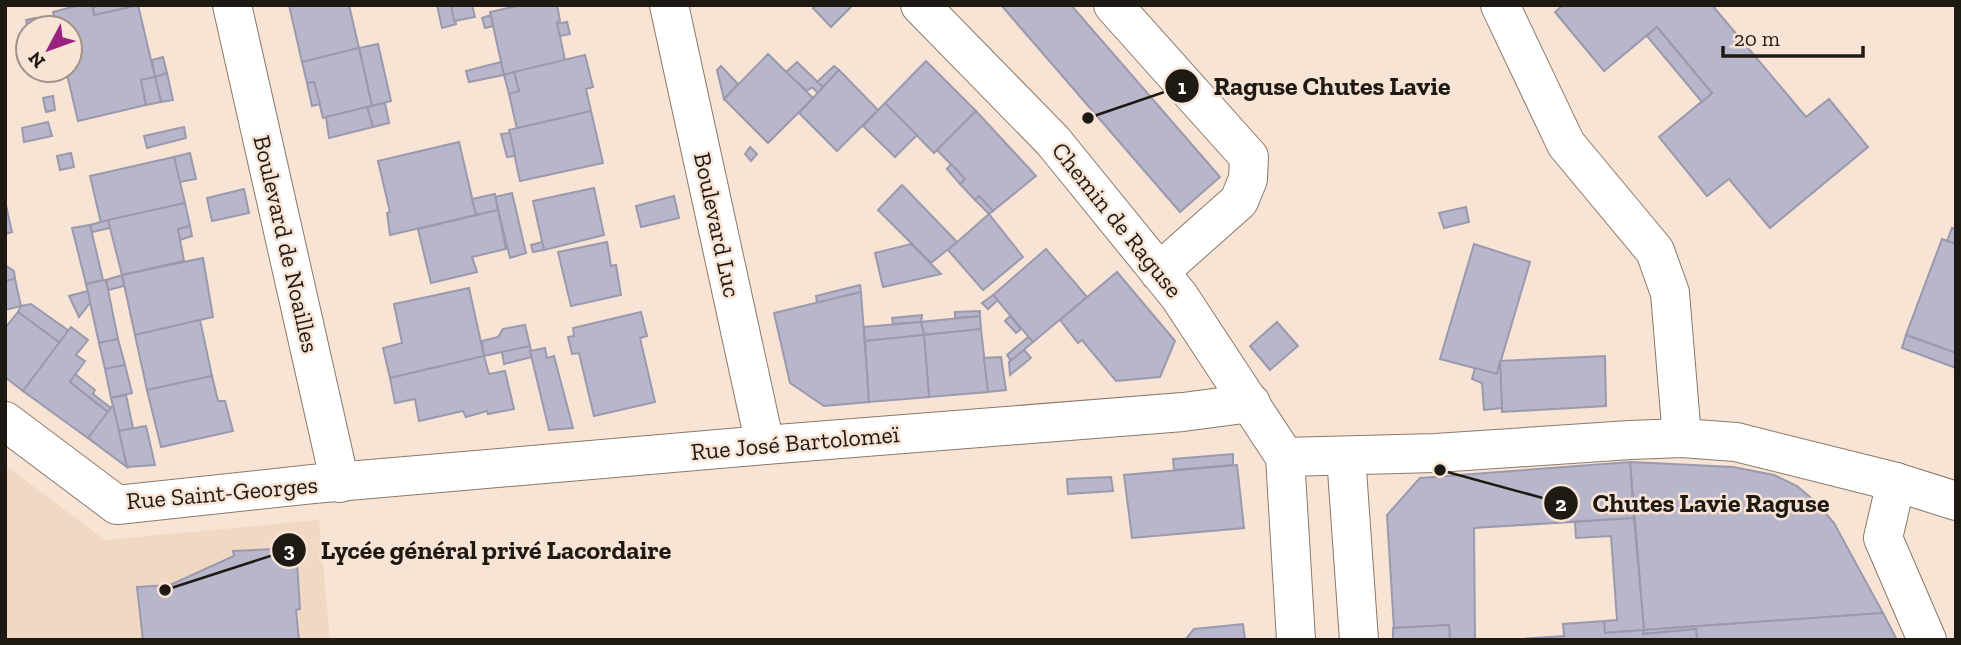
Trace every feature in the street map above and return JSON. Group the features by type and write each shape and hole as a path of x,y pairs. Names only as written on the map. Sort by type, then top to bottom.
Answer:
{"street":[{"name":"Boulevard de Noailles","path":"232,5 340,482"},
{"name":"Boulevard Luc","path":"669,5 765,444"},
{"name":"Chemin de Raguse","path":"920,5 1053,141 1180,296 1285,457"},
{"path":"1113,5 1249,158 1248,179 1239,201 1159,271"},
{"path":"1500,5 1566,144 1655,251 1670,293 1682,438"},
{"name":"Rue José Bartolomeï","path":"340,482 765,444 1183,412 1251,403"},
{"name":"Rue Saint-Georges","path":"5,421 117,505 340,482"},
{"path":"1296,640 1285,457 1436,453 1682,438 1736,442 1896,482 1956,501"},
{"path":"1346,456 1359,640"},
{"path":"1896,482 1883,538 1927,640"}],"shaded area":[{"path":"5,465 105,540 319,520 330,640 5,640"}],"building":[{"path":"80,5 92,5 94,15 138,5 155,77 141,80 146,105 78,121 69,84 84,84 84,14 53,12"},
{"path":"289,5 349,5 359,48 302,62"},
{"path":"437,5 451,5 456,24 442,28"},
{"path":"451,5 472,5 475,17 454,21"},
{"path":"521,5 557,5 560,21 557,22 565,60 504,75 490,12"},
{"path":"816,5 853,5 831,27 813,8"},
{"path":"1001,5 1071,5 1220,177 1180,212"},
{"path":"1563,5 1712,5 1806,117 1829,99 1868,147 1770,228 1729,179 1707,196 1659,137 1712,93 1657,27 1604,71 1555,12"},
{"path":"93,7 130,7 94,15"},
{"path":"491,15 493,26 485,28 482,18"},
{"path":"567,22 570,34 560,36 557,24"},
{"path":"1657,27 1712,93 1702,102 1647,36"},
{"path":"378,44 391,101 372,106 359,48"},
{"path":"359,48 372,106 323,118 314,82 307,83 302,62"},
{"path":"768,54 813,98 768,143 724,99"},
{"path":"585,55 593,87 586,89 591,111 517,129 509,94 519,91 514,72"},
{"path":"163,57 167,73 155,77 152,60"},
{"path":"926,61 976,111 934,153 885,103"},
{"path":"501,62 504,75 469,82 466,71"},
{"path":"797,62 823,87 818,93 812,87 807,91 786,72"},
{"path":"721,66 738,84 724,99 717,70"},
{"path":"834,66 839,70 823,87 817,82"},
{"path":"839,70 878,110 837,151 799,113"},
{"path":"514,72 519,91 509,94 504,75"},
{"path":"167,73 173,100 161,102 155,77"},
{"path":"155,77 161,102 146,105 141,80"},
{"path":"314,82 320,104 312,106 307,83"},
{"path":"53,96 55,110 46,112 43,98"},
{"path":"385,103 389,123 373,127 367,107"},
{"path":"885,103 917,135 895,157 863,126"},
{"path":"367,107 373,127 329,138 326,117"},
{"path":"591,111 603,163 520,181 509,130"},
{"path":"976,111 1036,176 993,211 979,196 975,200 960,184 965,179 937,150"},
{"path":"48,122 52,136 24,142 22,128"},
{"path":"184,127 186,138 147,148 144,136"},
{"path":"510,133 515,156 507,157 501,134"},
{"path":"459,142 476,215 390,235 387,213 390,212 378,161"},
{"path":"750,147 757,154 751,161 745,154"},
{"path":"71,153 74,167 60,170 57,156"},
{"path":"190,153 196,179 179,182 174,157"},
{"path":"174,157 185,203 101,223 90,176"},
{"path":"951,164 965,179 960,184 947,169"},
{"path":"902,185 957,242 931,263 878,210"},
{"path":"594,188 604,235 544,250 533,201"},
{"path":"244,189 249,213 212,221 207,198"},
{"path":"512,193 526,253 510,258 495,197"},
{"path":"495,194 498,210 476,215 472,199"},
{"path":"674,196 679,218 641,227 636,206"},
{"path":"979,196 993,211 989,214 975,200"},
{"path":"5,201 12,232 5,234"},
{"path":"185,203 190,226 178,229 184,261 122,275 108,220"},
{"path":"1466,207 1469,222 1444,228 1439,213"},
{"path":"498,210 506,249 472,257 477,272 431,283 418,229"},
{"path":"989,214 1023,257 983,290 948,250"},
{"path":"108,220 110,228 92,232 90,225"},
{"path":"90,225 103,280 86,284 72,228"},
{"path":"190,226 192,236 180,240 178,229"},
{"path":"1952,228 1956,230 1956,244 1947,241"},
{"path":"1942,239 1956,244 1956,353 1906,335"},
{"path":"542,242 544,250 533,252 531,245"},
{"path":"607,242 611,266 616,265 621,295 571,306 558,252"},
{"path":"911,244 941,274 883,287 875,253"},
{"path":"1474,244 1530,262 1497,374 1440,359"},
{"path":"1046,249 1087,297 1033,342 993,295"},
{"path":"203,258 213,317 135,335 122,275"},
{"path":"5,265 14,271 15,279 5,281"},
{"path":"1117,272 1175,341 1160,377 1116,381 1082,340 1078,343 1060,320"},
{"path":"122,275 124,286 108,290 106,280"},
{"path":"15,279 21,306 5,310 5,281"},
{"path":"106,280 118,339 99,343 86,284"},
{"path":"860,285 861,292 817,303 816,296"},
{"path":"469,288 484,356 390,378 383,348 402,343 394,304"},
{"path":"88,291 90,303 79,317 69,296"},
{"path":"861,292 869,402 824,406 790,383 774,313"},
{"path":"993,295 998,300 988,309 982,303"},
{"path":"31,304 69,331 60,343 18,312 21,306"},
{"path":"980,311 980,316 955,318 955,312"},
{"path":"18,312 60,343 23,391 5,377 5,328"},
{"path":"641,312 647,336 640,338 655,402 594,416 579,353 572,354 568,337 574,336 573,328"},
{"path":"922,315 921,322 893,324 892,318"},
{"path":"980,316 981,329 924,335 921,322"},
{"path":"1010,316 1021,329 1016,333 1005,321"},
{"path":"200,320 212,376 147,390 135,335"},
{"path":"921,322 924,335 865,341 864,327"},
{"path":"1277,322 1298,346 1270,370 1250,346"},
{"path":"525,325 530,346 484,356 482,341 498,337 503,329"},
{"path":"71,327 88,340 76,355 85,361 70,382 108,412 88,438 23,391"},
{"path":"981,329 988,392 929,397 924,335"},
{"path":"924,335 929,397 869,402 865,341"},
{"path":"1906,335 1956,353 1956,368 1902,348"},
{"path":"1028,337 1033,342 1011,361 1007,355"},
{"path":"118,339 125,365 105,369 99,343"},
{"path":"530,346 532,357 504,364 502,352"},
{"path":"545,348 547,358 554,356 573,428 549,430 530,351"},
{"path":"1024,350 1031,358 1010,375 1009,362"},
{"path":"484,356 489,374 505,371 514,409 488,414 487,411 466,417 463,411 419,421 415,399 395,403 390,378"},
{"path":"1605,356 1606,406 1502,412 1500,361"},
{"path":"1001,357 1006,390 988,392 984,358"},
{"path":"1500,361 1502,408 1484,410 1482,383 1472,379 1475,368 1497,374"},
{"path":"125,365 132,393 111,398 105,369"},
{"path":"75,374 95,390 93,394 111,408 108,412 70,382"},
{"path":"212,376 218,401 225,401 233,431 161,447 147,390"},
{"path":"126,395 133,428 119,431 111,398"},
{"path":"113,405 119,431 127,467 88,438"},
{"path":"146,426 155,465 127,467 119,431"},
{"path":"1233,454 1233,465 1174,470 1173,459"},
{"path":"1630,462 1733,467 1774,475 1797,486 1816,502 1834,523 1883,613 1644,630"},
{"path":"1630,462 1634,518 1474,528 1475,640 1450,640 1449,625 1394,628 1387,515 1420,478"},
{"path":"1237,465 1244,528 1132,538 1124,475"},
{"path":"1111,477 1113,491 1068,494 1067,479"},
{"path":"1634,518 1644,630 1605,633 1604,621 1617,620 1611,536 1576,538 1575,522"},
{"path":"296,548 299,640 143,640 137,587 170,585 234,556 233,551"},
{"path":"1883,613 1897,640 1697,640 1696,629 1643,634 1644,630"},
{"path":"1604,621 1605,633 1644,630 1643,634 1696,629 1697,640 1508,640 1564,636 1563,624"},
{"path":"1243,624 1245,640 1185,640 1194,629"},
{"path":"1449,625 1450,640 1393,640 1393,628"}],"place":[{"name":"Raguse Chutes Lavie","path":"1088,118"},
{"name":"Chutes Lavie Raguse","path":"1440,470"},
{"name":"Lycée général privé Lacordaire","path":"165,590"}]}
